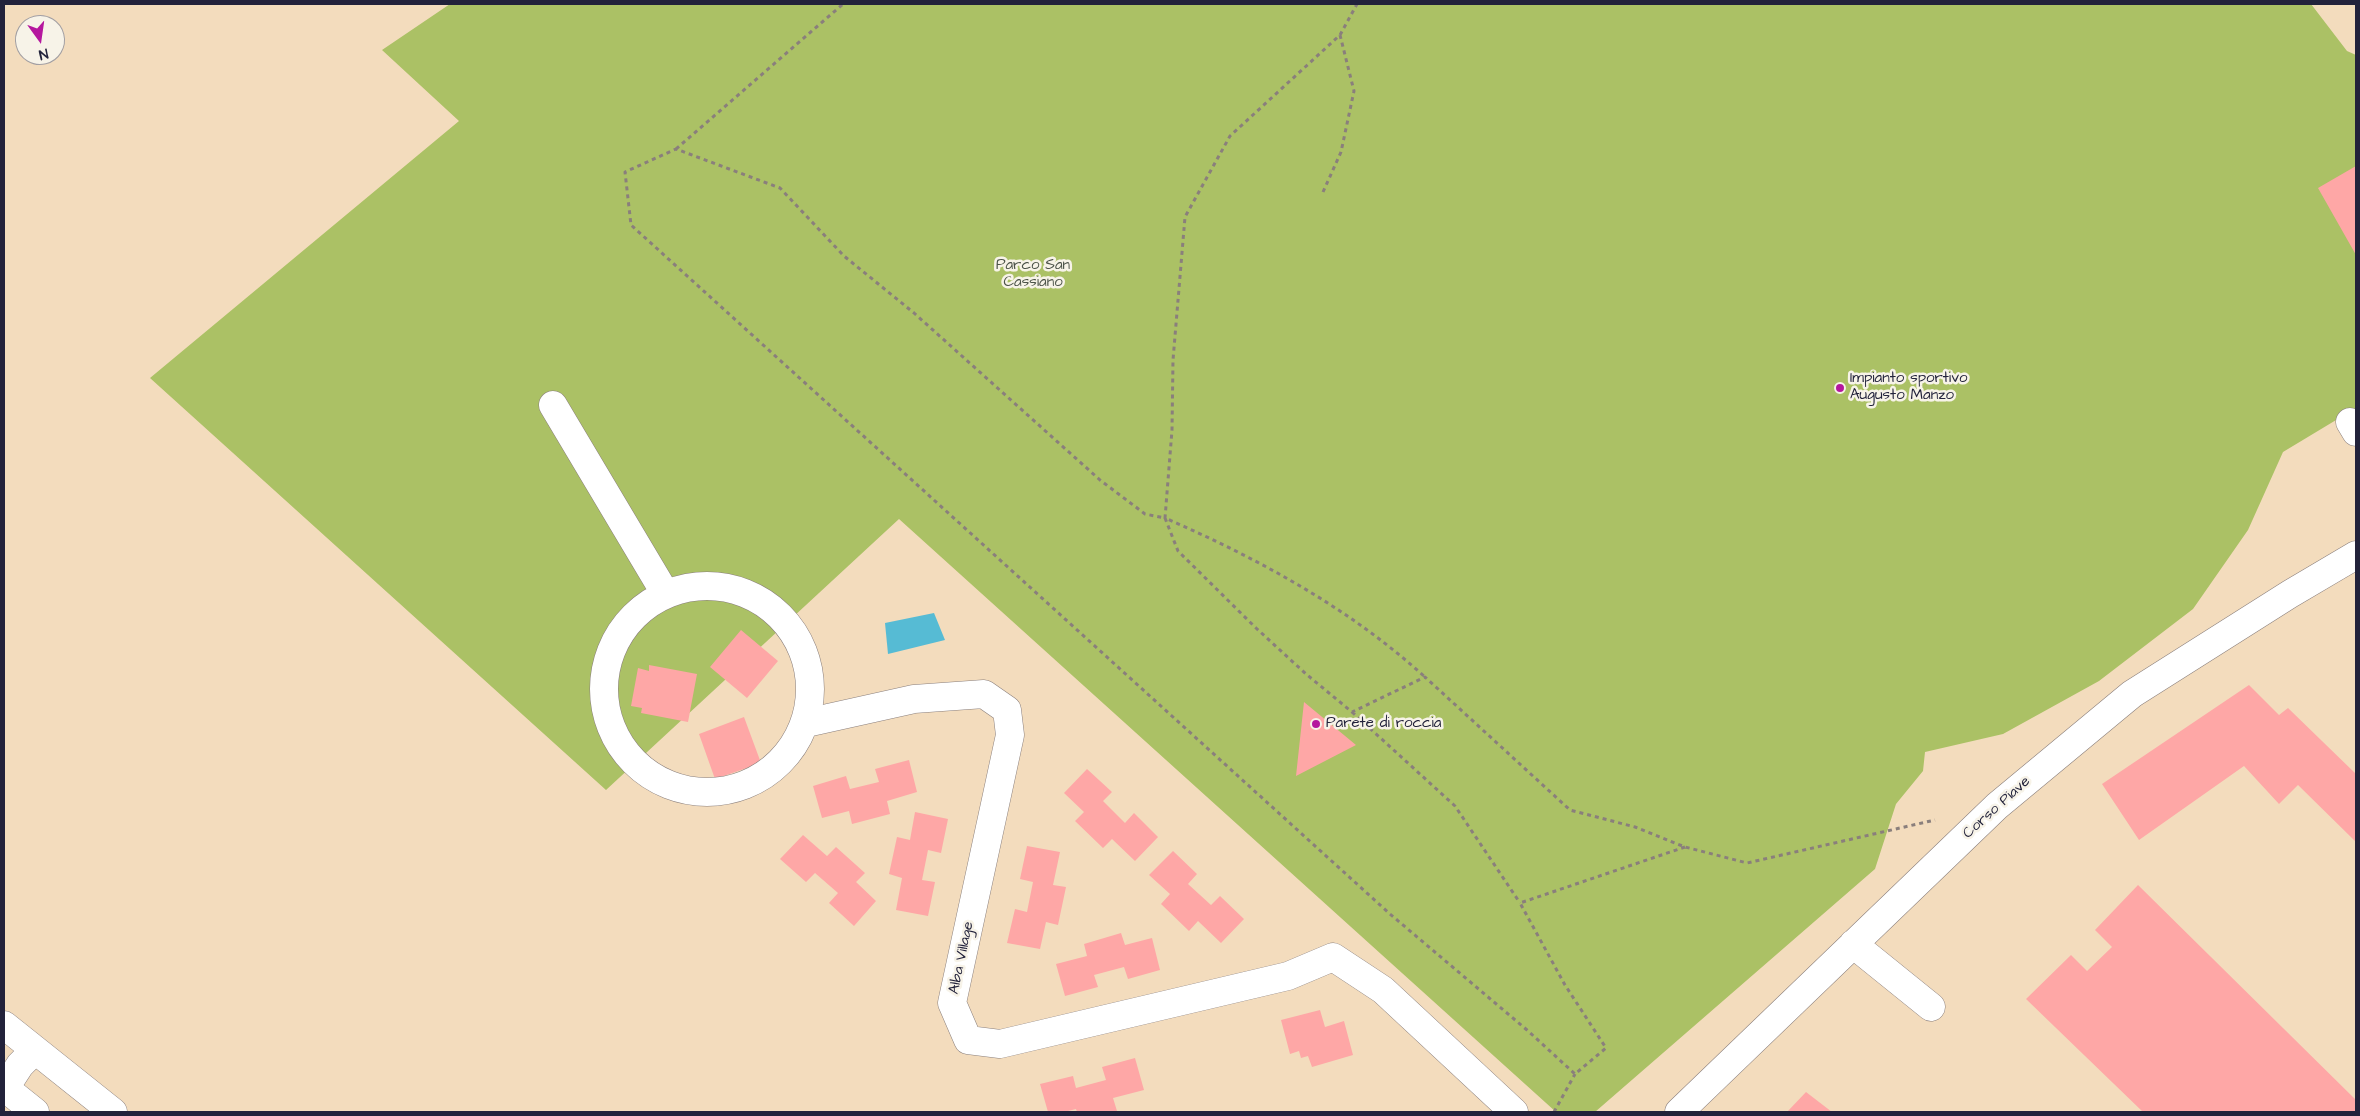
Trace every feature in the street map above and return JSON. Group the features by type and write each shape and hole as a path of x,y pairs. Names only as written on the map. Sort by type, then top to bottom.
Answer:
{"street":[{"path":"553,405 665,593"},
{"name":"Corso Piave","path":"1679,1112 1996,806 2132,694 2290,594 2356,555"},
{"path":"699,585 733,588 765,602 790,625 806,655 812,689 806,723 789,753 783,759 764,776 732,790 698,792 665,784 636,765 615,738 604,706 604,671 616,639 636,612 665,593 699,585"},
{"name":"Alba Village","path":"806,723 914,699 984,694 1007,710 1010,736 952,1003 968,1040 1000,1044 1288,976 1333,958 1383,990 1514,1112"},
{"path":"1853,944 1931,1007"},
{"path":"4,1025 113,1112"},
{"path":"35,1112 5,1088 20,1065 36,1050"}],"path":[{"path":"843,4 676,150 625,172 631,225 1390,914 1527,1030 1575,1074"},
{"path":"1357,4 1340,34 1230,136 1184,217 1173,360 1172,430 1165,518 1178,552 1306,674 1352,712 1456,806 1520,903 1565,985 1606,1048 1575,1074 1554,1112"},
{"path":"1323,192 1341,152 1354,91 1340,34"},
{"path":"676,150 780,188 844,256 914,313 1100,480 1146,514 1165,518 1212,539 1317,595 1395,649 1570,810 1635,827 1685,846 1747,864 1939,819"},
{"path":"1352,712 1425,677"},
{"path":"1520,903 1685,846"}],"green space":[{"name":"Parco San Cassiano","path":"450,4 2311,4 2347,51 2356,55 2356,408 2283,452 2248,530 2193,609 2099,681 2003,734 1925,752 1923,771 1896,804 1875,869 1595,1112 1556,1112 899,519 606,790 150,378 459,121 382,50"}],"water":[{"path":"934,613 945,640 888,654 885,623"}],"building":[{"path":"2356,166 2356,255 2318,188"},
{"path":"741,630 778,661 747,698 710,667"},
{"path":"649,665 697,674 688,722 641,713 642,708 631,706 638,668 649,671"},
{"path":"2249,685 2279,715 2288,708 2356,774 2356,842 2298,785 2279,804 2244,766 2139,840 2102,784"},
{"name":"Parete di roccia","path":"1304,702 1356,745 1296,776"},
{"path":"744,717 761,763 715,779 699,734"},
{"path":"909,760 917,792 887,801 890,814 852,824 849,811 822,818 813,786 846,776 850,789 879,782 875,769"},
{"path":"1087,769 1112,792 1103,801 1125,823 1134,813 1158,837 1135,861 1112,839 1103,848 1075,821 1084,812 1064,793"},
{"path":"915,812 948,819 941,853 928,850 922,880 935,882 928,916 896,910 902,878 889,874 897,837 910,840"},
{"path":"803,835 827,856 836,847 865,873 856,882 876,901 854,926 829,903 838,893 815,873 806,882 780,859"},
{"path":"1027,846 1060,852 1053,885 1066,887 1058,925 1046,922 1040,949 1007,943 1015,909 1027,912 1033,882 1020,879"},
{"path":"1173,851 1197,874 1188,884 1211,905 1220,896 1244,919 1221,943 1198,921 1189,931 1161,904 1170,894 1149,875"},
{"path":"2138,885 2356,1100 2356,1112 2143,1112 2026,999 2071,955 2087,971 2112,947 2095,930"},
{"path":"1121,933 1125,945 1152,938 1160,970 1128,979 1124,967 1094,975 1098,987 1065,996 1056,964 1087,956 1084,944"},
{"path":"1320,1010 1325,1027 1344,1021 1353,1055 1312,1067 1308,1056 1301,1058 1299,1051 1290,1054 1281,1020"},
{"path":"1135,1058 1144,1090 1113,1098 1117,1111 1077,1112 1076,1109 1064,1112 1048,1112 1040,1084 1073,1076 1076,1088 1106,1080 1102,1067"},
{"path":"1806,1092 1832,1112 1787,1112"}],"place":[{"name":"Impianto sportivo Augusto Manzo","path":"1840,388"},
{"name":"Parete di roccia","path":"1316,724"}]}
